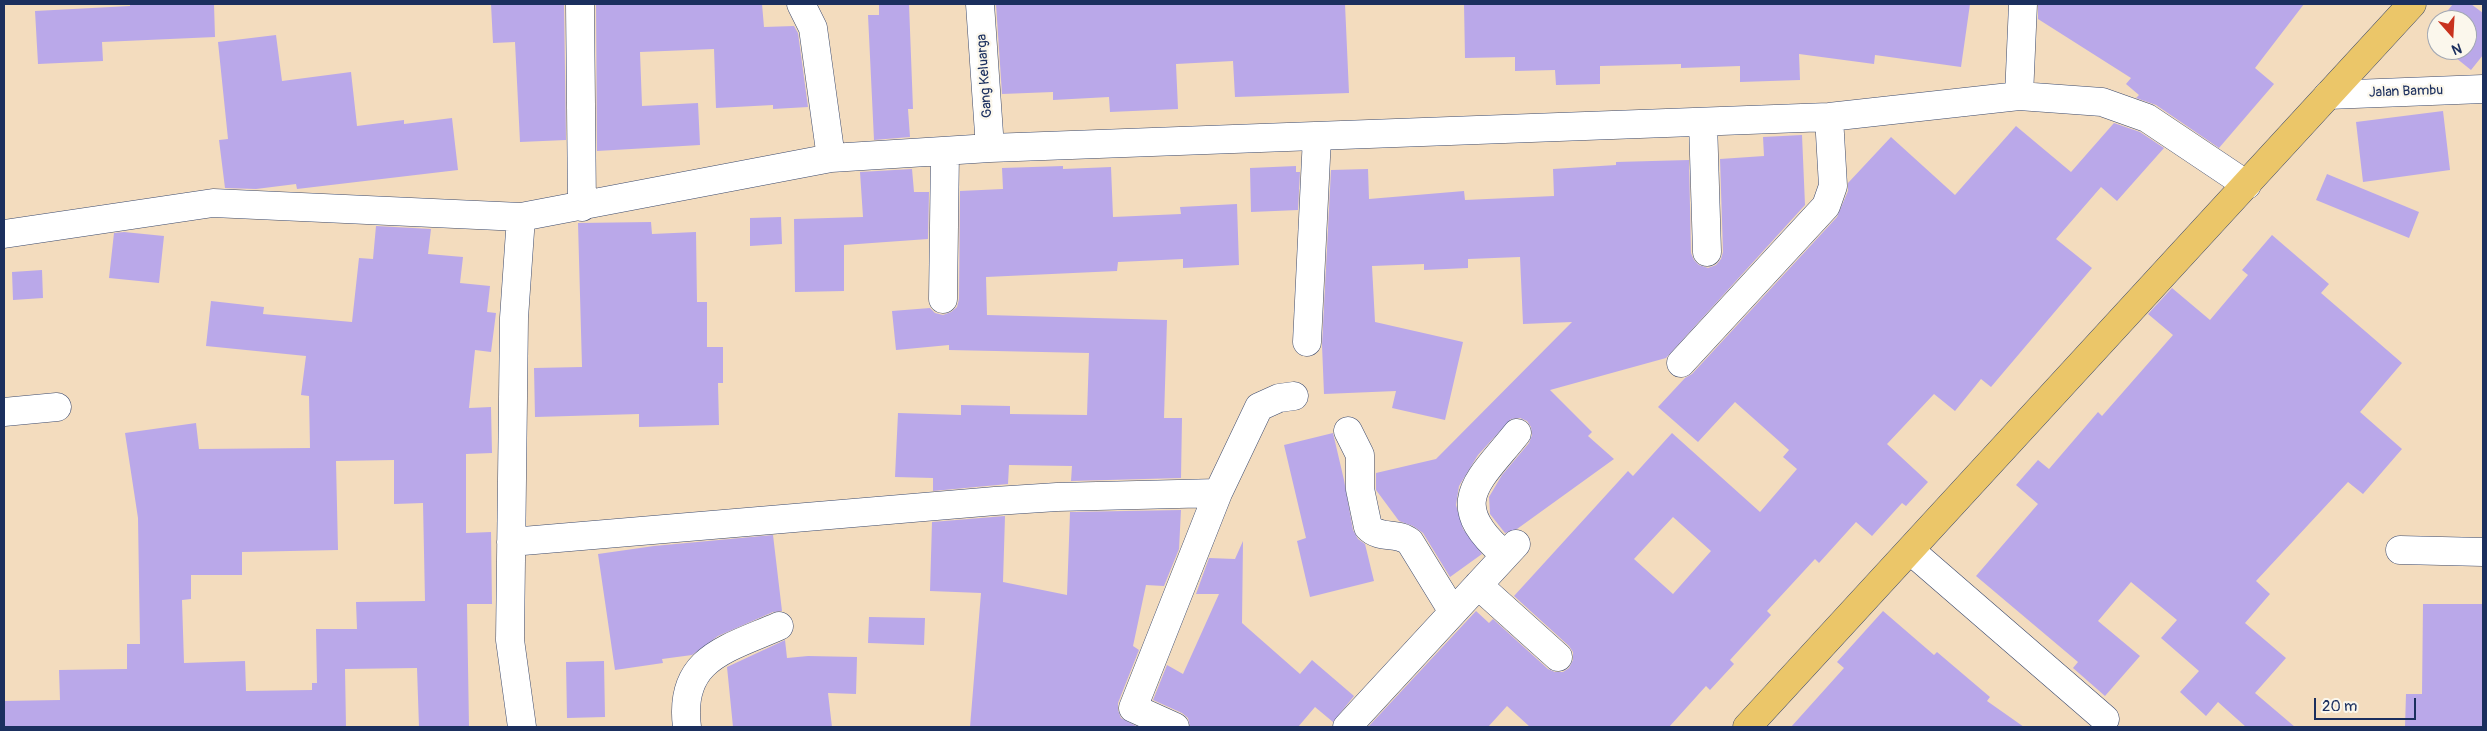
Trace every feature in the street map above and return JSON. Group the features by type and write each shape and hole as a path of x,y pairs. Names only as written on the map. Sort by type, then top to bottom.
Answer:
{"main road":[{"path":"1747,727 1911,551 2412,4"}],"street":[{"path":"580,4 582,207"},
{"path":"801,4 813,28 831,158"},
{"name":"Gang Keluarga","path":"980,4 990,148"},
{"path":"2019,96 2024,4"},
{"name":"Jalan Bambu","path":"2328,95 2483,89"},
{"path":"4,234 214,203 521,217 582,207 831,158 990,148 1829,117 2019,96 2102,102 2147,118 2247,185"},
{"path":"1681,363 1826,206 1832,186 1829,117"},
{"path":"1703,122 1707,252"},
{"path":"1307,342 1317,137"},
{"path":"943,299 945,152"},
{"path":"521,217 514,318 510,640 522,727"},
{"path":"1175,727 1133,708 1218,493 1260,406 1279,398 1294,396"},
{"path":"4,412 57,407"},
{"path":"1348,431 1360,455 1360,489 1368,527 1379,534 1399,536 1410,542 1453,612"},
{"path":"1347,727 1511,550 1484,534 1477,524 1470,501 1475,485 1517,432"},
{"path":"511,542 1057,496 1218,493"},
{"path":"2400,550 2483,552"},
{"path":"1911,551 2105,719"},
{"path":"1478,585 1558,657"},
{"path":"687,727 687,694 696,671 711,658 779,626"}],"building":[{"path":"130,4 214,4 215,37 102,42 103,61 38,64 35,11 130,6"},
{"path":"491,4 564,4 566,140 520,142 515,42 493,43"},
{"path":"596,4 762,4 764,27 794,26 798,33 808,107 773,109 773,105 716,108 714,49 640,52 642,106 698,103 700,145 597,151"},
{"path":"879,4 909,4 913,109 908,109 910,137 874,140 868,15 879,15"},
{"path":"996,4 1345,4 1349,93 1235,97 1233,61 1176,64 1178,109 1110,112 1109,97 1053,100 1053,92 1002,94"},
{"path":"1464,4 1970,4 1961,67 1875,55 1874,64 1799,54 1800,80 1740,82 1740,66 1681,68 1681,64 1600,66 1600,84 1556,85 1555,70 1515,71 1515,57 1465,58"},
{"path":"2038,4 2304,4 2255,68 2274,84 2219,148 2156,105 2136,98 2139,95 2126,84 2131,78 2038,19"},
{"path":"2453,4 2471,4 2483,13 2483,55 2471,70 2458,60 2477,60 2477,10 2448,10"},
{"path":"276,35 282,81 351,72 357,126 404,120 404,124 452,118 458,170 297,189 296,184 256,189 225,188 219,140 228,139 218,42"},
{"path":"2443,111 2450,170 2363,182 2356,122"},
{"path":"2114,123 2140,132 2164,148 2117,201 2101,187 2056,239 2092,268 1991,387 1981,379 1955,411 1934,394 1887,444 1928,482 1906,506 1902,503 1872,536 1856,522 1819,563 1815,559 1767,611 1771,615 1730,660 1734,664 1710,690 1706,686 1669,727 1530,727 1507,706 1488,727 1368,727 1476,611 1489,623 1493,619 1548,669 1555,672 1563,672 1569,668 1573,660 1573,652 1569,646 1514,596 1628,471 1633,476 1672,433 1760,512 1797,469 1783,457 1789,450 1735,402 1698,442 1658,407 1685,378 1692,374 1837,217 1848,191 1848,183 1891,137 1955,195 2016,126 2071,172","holes":["1673,517 1711,551 1673,594 1634,559"]},
{"path":"1802,135 1805,205 1666,358 1550,390 1592,432 1588,436 1614,459 1517,529 1505,533 1490,514 1489,497 1502,475 1529,443 1532,435 1531,427 1527,421 1520,418 1511,419 1478,455 1459,486 1456,505 1463,529 1482,554 1450,577 1423,533 1413,526 1399,521 1376,490 1376,473 1436,459 1572,322 1523,324 1520,257 1468,259 1468,268 1424,270 1424,264 1372,266 1375,322 1463,342 1445,420 1392,408 1396,391 1324,394 1322,345 1331,170 1368,169 1369,199 1464,191 1465,200 1554,196 1553,169 1616,165 1616,162 1689,160 1691,253 1699,265 1708,268 1716,265 1721,259 1723,252 1720,159 1764,156 1763,137"},
{"path":"1063,166 1063,169 1111,167 1113,217 1181,214 1180,207 1237,204 1239,265 1183,268 1183,259 1118,262 1117,271 986,277 987,315 1167,320 1164,418 1182,418 1181,478 1071,481 1072,466 1009,465 1008,484 933,491 933,478 895,477 898,413 961,415 961,405 1010,406 1010,414 1087,415 1089,353 949,350 949,345 896,350 892,311 930,308 935,313 943,315 957,307 959,299 960,191 1003,189 1002,168"},
{"path":"1296,166 1296,172 1300,172 1298,210 1251,212 1250,168"},
{"path":"912,169 914,192 929,192 928,239 844,245 844,291 795,292 794,219 863,217 860,172"},
{"path":"2327,174 2419,212 2409,238 2316,200"},
{"path":"781,217 782,244 750,246 750,218"},
{"path":"651,222 652,234 696,232 697,302 707,302 707,347 723,347 723,383 718,383 719,425 639,427 639,414 535,417 534,368 582,367 578,223"},
{"path":"376,226 431,229 428,254 463,257 460,283 490,286 487,312 496,313 491,352 475,350 469,408 491,407 492,453 466,454 466,533 491,532 492,604 467,604 469,727 419,727 417,668 345,669 346,727 4,727 4,701 60,700 59,670 127,669 127,644 140,644 138,518 125,433 196,423 199,449 310,448 309,396 301,395 306,356 206,346 211,301 264,307 263,314 352,322 359,258 373,259","holes":["394,460 394,504 423,503 425,601 356,602 357,629 316,629 317,683 312,683 312,690 246,691 245,661 184,663 182,600 191,599 191,575 242,575 242,552 338,550 336,461"]},
{"path":"124,232 164,236 159,283 109,278 114,233"},
{"path":"2272,235 2329,284 2321,293 2402,363 2360,412 2402,449 2363,494 2348,482 2256,581 2270,594 2245,623 2286,658 2255,693 2295,727 2246,727 2218,702 2206,716 2180,692 2199,671 2161,638 2177,620 2131,582 2098,621 2140,656 2105,696 2073,668 2078,662 1976,576 2038,504 2016,485 2038,460 2049,469 2098,412 2102,416 2173,335 2148,314 2172,288 2210,320 2248,275 2242,270"},
{"path":"42,270 43,298 13,300 12,272"},
{"path":"1333,433 1353,530 1358,539 1365,544 1374,581 1310,597 1297,541 1306,538 1284,445"},
{"path":"1181,510 1179,549 1164,586 1146,585 1133,646 1139,650 1118,703 1121,718 1138,727 970,727 981,593 930,591 932,522 1005,516 1003,582 1067,595 1070,512"},
{"path":"773,535 782,611 773,612 718,636 692,655 662,659 663,663 615,670 598,554 654,546"},
{"path":"1243,541 1242,623 1300,674 1312,660 1354,696 1333,722 1315,707 1298,727 1190,727 1188,718 1182,713 1153,700 1167,665 1183,674 1219,594 1196,594 1209,558 1235,559"},
{"path":"2423,604 2483,604 2483,727 2405,727 2406,694 2422,694"},
{"path":"1883,611 1934,655 1937,652 1990,697 1987,701 2024,727 1791,727 1844,668 1837,662"},
{"path":"869,617 925,618 924,645 868,643"},
{"path":"785,640 787,658 808,656 857,657 856,694 828,693 832,727 733,727 727,667"},
{"path":"604,661 605,717 567,718 566,662"}]}
